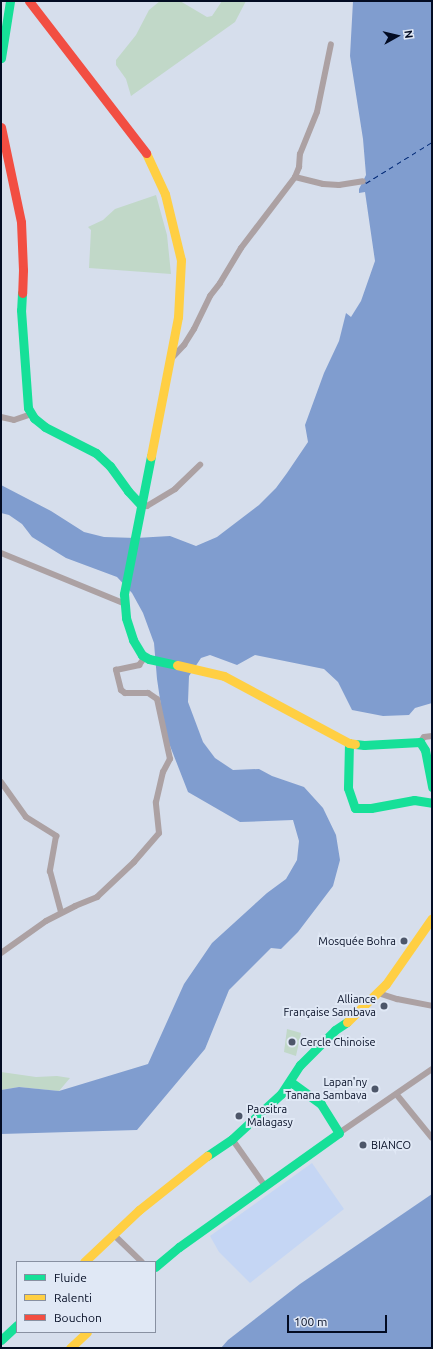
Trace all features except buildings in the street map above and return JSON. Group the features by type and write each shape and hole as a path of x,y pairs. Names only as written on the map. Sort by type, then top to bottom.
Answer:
{"main road":[{"path":"1,58 10,1"},
{"path":"28,1 150,157 165,194 181,260 178,317 124,599 133,640 142,655 147,658 224,676 242,684 349,743 364,745 420,742 425,750 432,787"},
{"path":"1,128 2,139 14,182 21,222 24,270 21,310 26,401 31,414 45,427 96,453 110,466 128,492 141,505"},
{"path":"349,743 348,788 355,808 371,808 414,800 432,803"},
{"path":"85,1261 139,1210 198,1162 232,1139 282,1094 291,1082 300,1065 318,1046 378,993 432,918"},
{"path":"156,1265 179,1247 339,1133 320,1104 291,1082"},
{"path":"1,1340 16,1326"},
{"path":"70,1348 85,1333"}],"street":[{"path":"169,361 184,345 194,329 210,296 220,283 241,248 295,176 299,167 300,154 317,112 331,44"},
{"path":"295,176 323,184 339,185 363,180"},
{"path":"1,417 14,420 31,414"},
{"path":"141,505 147,506 176,489 200,465"},
{"path":"1,553 124,599"},
{"path":"1,953 61,912 97,897 134,862 159,833 156,802 163,772 170,759 157,699 148,693 125,693 120,690 116,670 139,665 147,658"},
{"path":"420,742 424,737 432,736"},
{"path":"1,782 26,817 56,836 50,871 61,912"},
{"path":"378,993 397,999 432,1006"},
{"path":"339,1133 397,1095 432,1069"},
{"path":"397,1095 432,1138"},
{"path":"232,1139 266,1186"},
{"path":"113,1234 141,1261"}],"shaded area":[{"path":"312,1163 344,1209 250,1283 219,1252 210,1236"}],"green space":[{"path":"160,1 180,1 207,17 212,16 222,1 246,1 235,22 131,96 126,79 116,65 116,60 136,35 149,10"},
{"path":"156,195 167,235 171,274 89,268 91,230 88,227 103,220 115,209"},
{"name":"Cercle Chinoise","path":"287,1029 301,1033 296,1056 284,1052"},
{"path":"1,1072 36,1077 57,1076 70,1078 59,1091 19,1087 1,1090"}],"water":[{"path":"353,1 432,1 432,703 415,708 409,715 383,716 352,710 338,682 324,669 255,655 237,665 210,655 201,658 189,676 188,702 203,742 215,758 233,770 259,769 272,776 304,787 323,808 336,835 340,860 333,886 298,932 281,949 271,948 229,990 205,1049 137,1130 1,1134 1,1090 19,1087 59,1091 148,1064 184,984 212,943 267,893 286,879 297,860 299,841 293,820 240,822 188,792 165,733 157,679 154,643 143,613 132,593 117,577 66,558 32,537 22,524 9,515 1,513 1,485 51,511 84,532 104,537 136,538 170,536 196,546 217,537 259,505 276,488 287,473 308,442 305,425 324,373 339,341 346,313 351,317 361,301 375,261 365,192 359,193 359,189 366,175 363,139 350,56"},
{"path":"432,1194 432,1348 221,1348 228,1340 300,1284"}],"ferry route":[{"path":"365,182 366,183 432,142"}],"traffic: fast":[{"path":"1,58 10,1"},
{"path":"22,293 21,310 28,408 34,418 45,427 96,453 110,466 128,491 141,505"},
{"path":"151,456 124,594 126,618 133,640 142,655 149,659 177,665"},
{"path":"355,744 364,745 420,742 425,750 432,787"},
{"path":"349,743 348,788 355,808 371,808 414,800 432,803"},
{"path":"207,1156 232,1139 281,1094 300,1065 335,1030 347,1022"},
{"path":"156,1266 179,1247 339,1133 321,1104 291,1082"},
{"path":"1,1340 16,1326"}],"traffic: slow":[{"path":"146,153 165,194 181,260 178,317 151,456"},
{"path":"177,665 224,676 349,743 355,744"},
{"path":"347,1022 386,984 432,918"},
{"path":"85,1261 139,1210 207,1156"},
{"path":"70,1348 86,1333"}],"traffic: jam":[{"path":"29,1 146,153"},
{"path":"1,127 21,222 23,270 22,293"}],"place":[{"name":"Mosquée Bohra","path":"404,941"},
{"name":"Alliance Française Sambava","path":"384,1006"},
{"name":"Cercle Chinoise","path":"292,1042"},
{"name":"Lapan'ny Tanana Sambava","path":"375,1089"},
{"name":"Paositra Malagasy","path":"239,1116"},
{"name":"BIANCO","path":"363,1145"}]}
